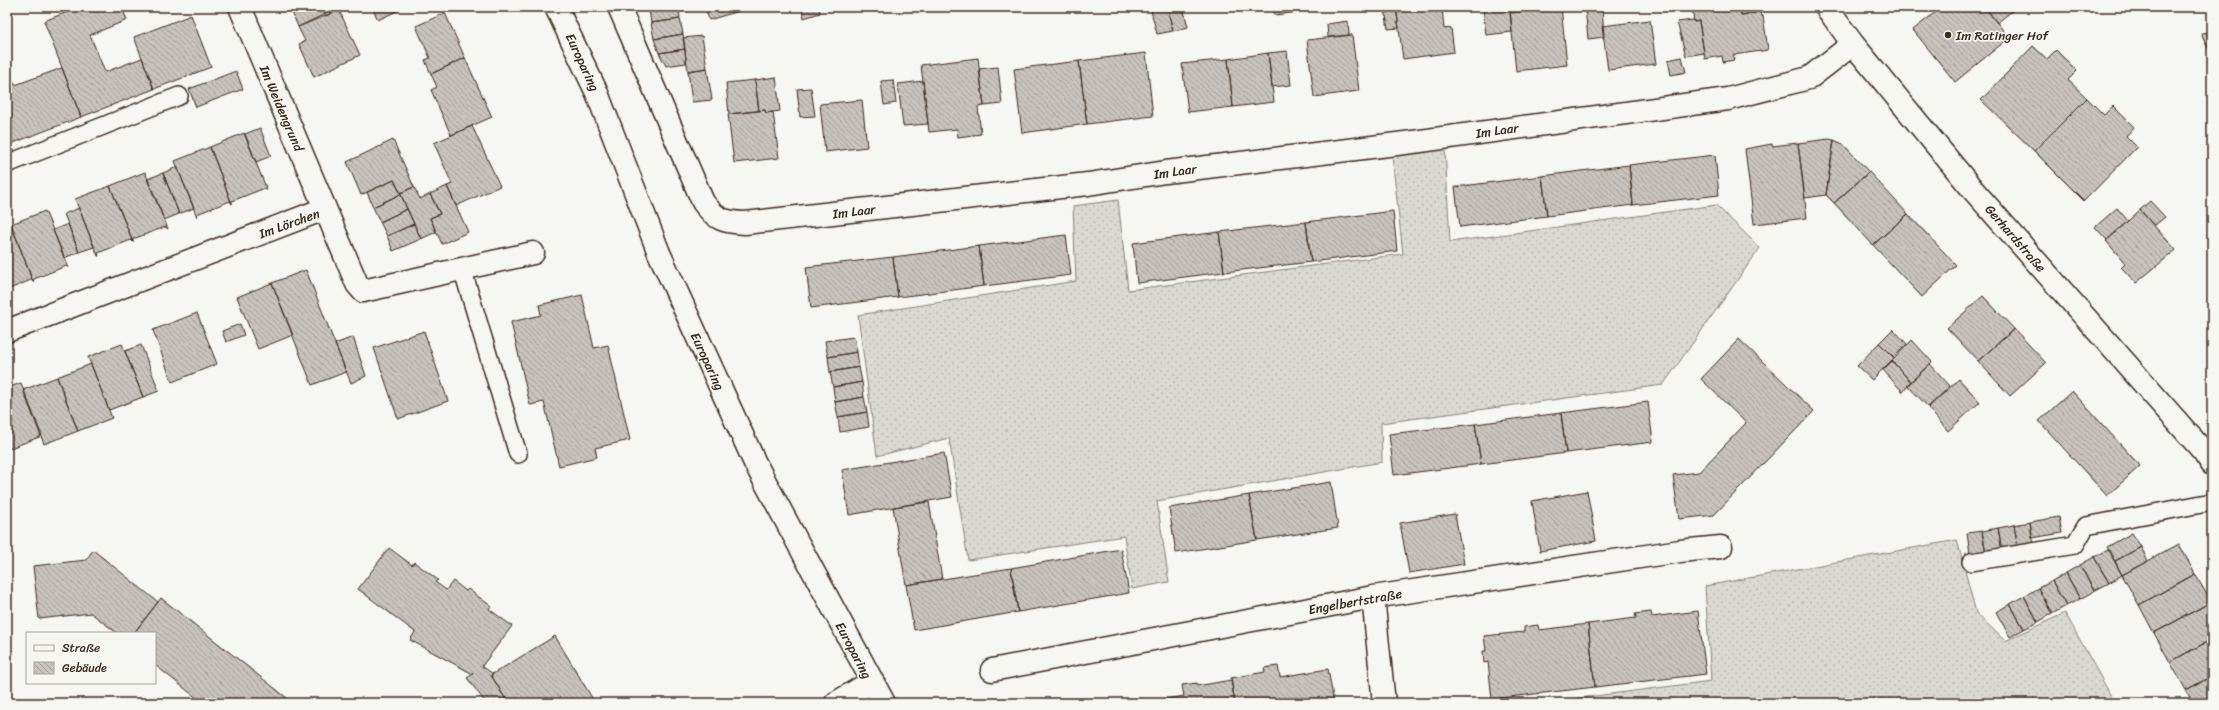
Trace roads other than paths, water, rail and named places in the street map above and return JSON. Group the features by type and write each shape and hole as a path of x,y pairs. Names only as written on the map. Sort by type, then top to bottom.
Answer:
{"street":[{"name":"Im Weidengrund","path":"240,7 324,209"},
{"name":"Europaring","path":"556,7 597,93 658,253 755,463 884,703"},
{"name":"Im Laar","path":"619,7 703,202 710,212 726,222 745,223 1088,184 1166,172 1413,142 1728,99 1809,78 1853,44"},
{"name":"Gerhardstraße","path":"1826,7 1853,44 1974,191 2209,454"},
{"name":"Im Lörchen","path":"7,331 324,209 357,284 363,290 533,253"},
{"name":"Engelbertstraße","path":"992,670 1373,597 1680,551 1721,547"},
{"path":"1373,597 1384,703"},
{"path":"836,703 872,682"}],"lane":[{"path":"7,164 179,96"},
{"path":"462,268 518,454"},
{"path":"1971,562 2075,546 2086,526 2212,502"}],"place":[{"name":"Im Ratinger Hof","path":"1948,35"}]}
